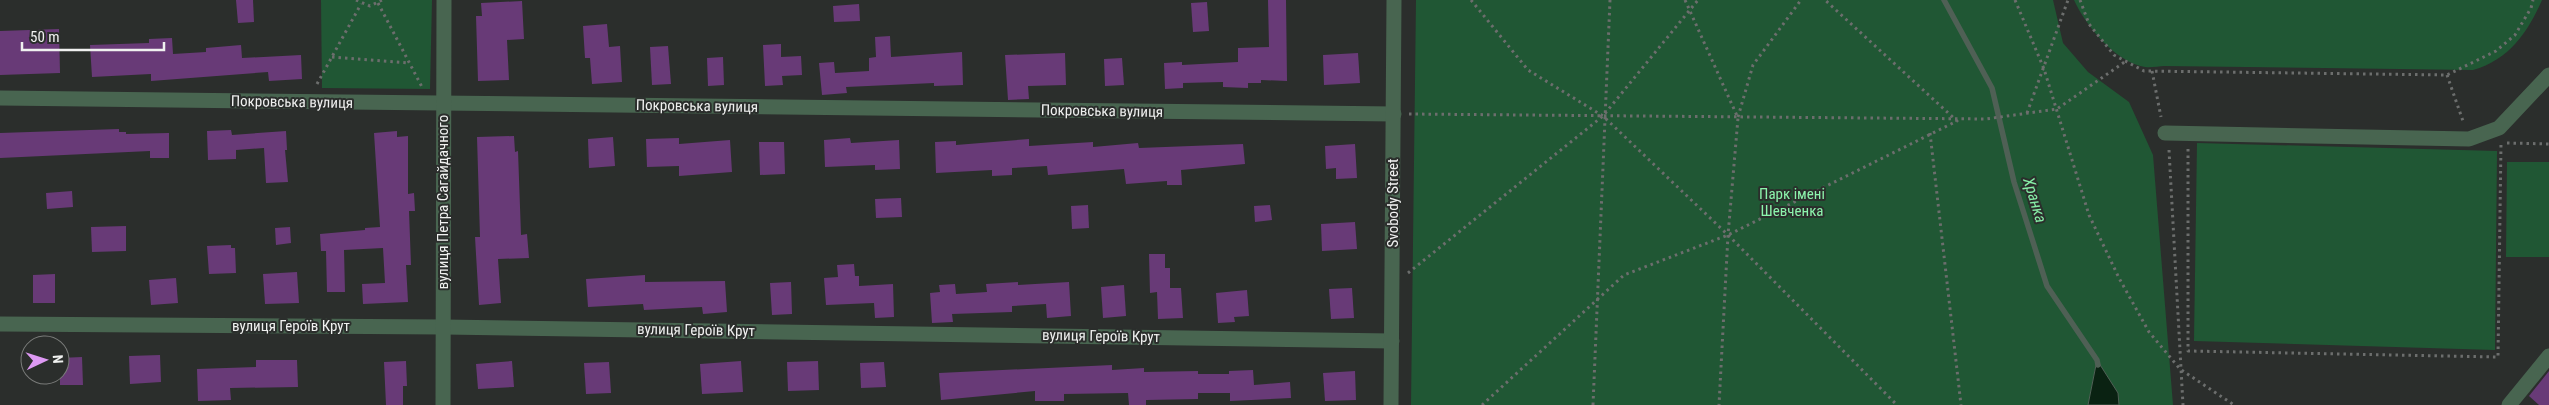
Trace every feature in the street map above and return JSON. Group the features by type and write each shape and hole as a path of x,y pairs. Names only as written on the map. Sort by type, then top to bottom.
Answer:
{"street":[{"name":"вулиця Петра Сагайдачного","path":"444,0 436,104 444,327 444,405"},
{"name":"Svobody Street","path":"1391,405 1394,0"},
{"path":"2165,133 2469,139 2500,135 2549,75"},
{"name":"Покровська вулиця","path":"0,98 1394,114"},
{"name":"вулиця Героїв Крут","path":"0,324 444,327 1392,340"},
{"path":"2509,405 2547,363"}],"path":[{"path":"356,0 361,4 370,6 380,2 410,63 436,104"},
{"path":"1471,0 1528,70 1603,116 1728,234 1897,405"},
{"path":"1593,405 1603,116 1610,0"},
{"path":"1685,0 1738,118"},
{"path":"1392,286 1603,116 1689,8 1698,0"},
{"path":"1719,405 1728,234 1738,118 1753,65 1801,0"},
{"path":"1825,0 1957,121"},
{"path":"2015,0 2044,69 2089,214 2119,278 2149,332 2180,369 2234,405"},
{"path":"2027,114 2068,0"},
{"path":"2080,0 2089,24 2114,55 2144,71 2447,75 2496,51 2509,40 2519,28 2533,0"},
{"path":"308,102 361,4"},
{"path":"332,57 410,63"},
{"path":"1394,114 1957,121 1986,119 2057,109 2126,61"},
{"path":"2152,71 2170,155 2183,405"},
{"path":"2447,75 2469,139"},
{"path":"1482,405 1624,275 1728,234 1957,121"},
{"path":"1930,133 1961,405"},
{"path":"2188,133 2188,351 2498,357 2500,135 2549,144"}],"green space":[{"path":"321,0 432,0 430,89 322,88"},
{"name":"Парк імені Шевченка","path":"1416,0 2053,0 2063,43 2088,72 2129,102 2153,155 2173,405 1411,405"},
{"path":"2074,0 2542,0 2524,34 2516,43 2497,59 2473,70 2145,67 2123,58 2103,41 2086,21"},
{"path":"2197,143 2497,151 2495,350 2194,341"},
{"path":"2507,162 2549,162 2549,257 2506,257"}],"shaded area":[{"path":"2097,360 2118,393 2119,405 2088,405"}],"building":[{"path":"236,0 253,0 254,22 238,23"},
{"path":"1268,0 1286,0 1287,81 1261,80 1261,83 1248,83 1248,88 1223,87 1223,82 1183,83 1183,88 1165,89 1164,63 1182,62 1182,65 1238,62 1238,48 1269,47"},
{"path":"522,1 524,39 507,40 509,80 478,81 476,16 482,16 481,3"},
{"path":"1207,2 1209,31 1193,32 1191,3"},
{"path":"859,4 860,21 834,22 833,6"},
{"path":"607,24 609,47 620,46 622,82 592,84 590,58 585,58 583,26"},
{"path":"59,29 60,73 0,75 0,31"},
{"path":"890,36 891,57 962,52 963,85 934,86 934,83 846,87 847,93 822,95 819,63 834,62 835,73 869,71 869,58 876,57 875,37"},
{"path":"172,38 173,54 206,52 206,48 241,45 242,58 301,55 302,79 269,81 268,72 151,81 151,74 92,77 90,45 149,43 149,39"},
{"path":"781,44 781,57 801,56 802,75 782,76 783,85 765,86 763,45"},
{"path":"668,46 671,84 652,85 650,47"},
{"path":"1065,53 1066,85 1028,86 1029,99 1008,100 1005,55"},
{"path":"1358,53 1360,83 1324,85 1323,55"},
{"path":"723,57 724,85 708,86 707,58"},
{"path":"1122,58 1124,85 1105,86 1104,59"},
{"path":"119,129 119,132 126,132 126,134 169,133 169,158 150,158 150,151 0,158 0,133"},
{"path":"231,130 232,135 286,131 287,150 285,150 288,182 266,183 264,148 236,150 236,159 208,160 207,131"},
{"path":"397,131 397,137 408,136 408,194 414,193 415,211 409,211 411,265 406,265 408,302 363,304 362,284 385,283 383,248 344,250 345,292 327,292 326,251 321,251 320,234 380,227 374,133"},
{"path":"514,136 515,152 518,151 521,235 527,234 529,258 498,259 501,303 479,305 475,237 480,237 477,137"},
{"path":"613,137 615,166 589,168 588,139"},
{"path":"679,138 679,144 730,140 732,172 679,176 679,166 647,167 646,139"},
{"path":"850,138 851,143 899,140 900,169 875,170 875,165 825,167 824,140"},
{"path":"1029,139 1029,146 1093,142 1093,147 1138,143 1139,148 1243,144 1245,164 1181,170 1182,185 1167,185 1167,181 1126,184 1124,169 1048,175 1047,166 1012,168 1012,175 992,176 992,170 936,173 935,142 956,141 956,145"},
{"path":"759,142 784,142 785,174 760,175"},
{"path":"1355,144 1357,178 1336,179 1336,168 1326,169 1325,146"},
{"path":"72,191 73,207 47,209 46,193"},
{"path":"901,198 902,217 876,218 875,199"},
{"path":"1088,205 1089,228 1072,229 1071,206"},
{"path":"1270,205 1272,220 1255,222 1254,206"},
{"path":"1355,222 1357,249 1322,251 1321,224"},
{"path":"126,226 126,251 92,252 91,227"},
{"path":"290,227 291,243 276,245 275,228"},
{"path":"231,245 231,248 235,248 236,273 209,274 207,246"},
{"path":"1149,254 1165,254 1165,268 1170,268 1170,288 1181,288 1183,318 1158,319 1157,292 1150,293"},
{"path":"854,264 855,276 859,276 859,286 893,284 894,317 875,318 874,303 826,305 824,278 838,277 837,265"},
{"path":"297,272 299,303 265,304 263,274"},
{"path":"55,274 55,303 33,303 33,275"},
{"path":"645,275 645,282 725,281 727,312 703,314 702,307 644,310 643,304 588,307 586,279"},
{"path":"176,278 178,303 151,305 149,280"},
{"path":"791,282 792,314 772,315 770,283"},
{"path":"1018,282 1018,285 1069,282 1071,316 1047,318 1046,304 1012,306 1012,312 952,314 953,322 932,323 930,293 940,292 939,285 955,284 956,294 987,292 986,284"},
{"path":"1124,285 1126,316 1103,318 1101,287"},
{"path":"1352,288 1354,318 1331,319 1329,289"},
{"path":"1247,290 1249,316 1234,317 1235,322 1218,323 1216,293"},
{"path":"160,355 161,382 130,384 129,356"},
{"path":"82,357 83,385 70,385 70,358"},
{"path":"256,360 297,360 298,387 230,388 231,400 198,401 197,369 256,367"},
{"path":"406,361 407,386 403,386 403,405 386,405 384,362"},
{"path":"512,361 514,387 478,389 476,364"},
{"path":"741,361 743,392 702,394 700,364"},
{"path":"818,361 819,390 788,391 787,362"},
{"path":"609,362 611,393 586,394 584,363"},
{"path":"884,362 886,387 861,388 860,363"},
{"path":"1112,365 1112,370 1144,368 1144,372 1198,371 1198,374 1229,374 1229,371 1253,370 1254,385 1290,382 1291,398 1230,401 1230,393 1198,393 1198,399 1146,400 1146,405 1129,405 1128,393 1064,394 1064,401 1035,401 1035,391 941,400 939,373"},
{"path":"1355,371 1356,400 1325,401 1323,373"},
{"path":"2549,371 2549,405 2539,405 2529,396"}],"waterway":[{"name":"Хранка","path":"1944,0 1992,88 2014,182 2047,286 2097,360 2098,365"}]}
